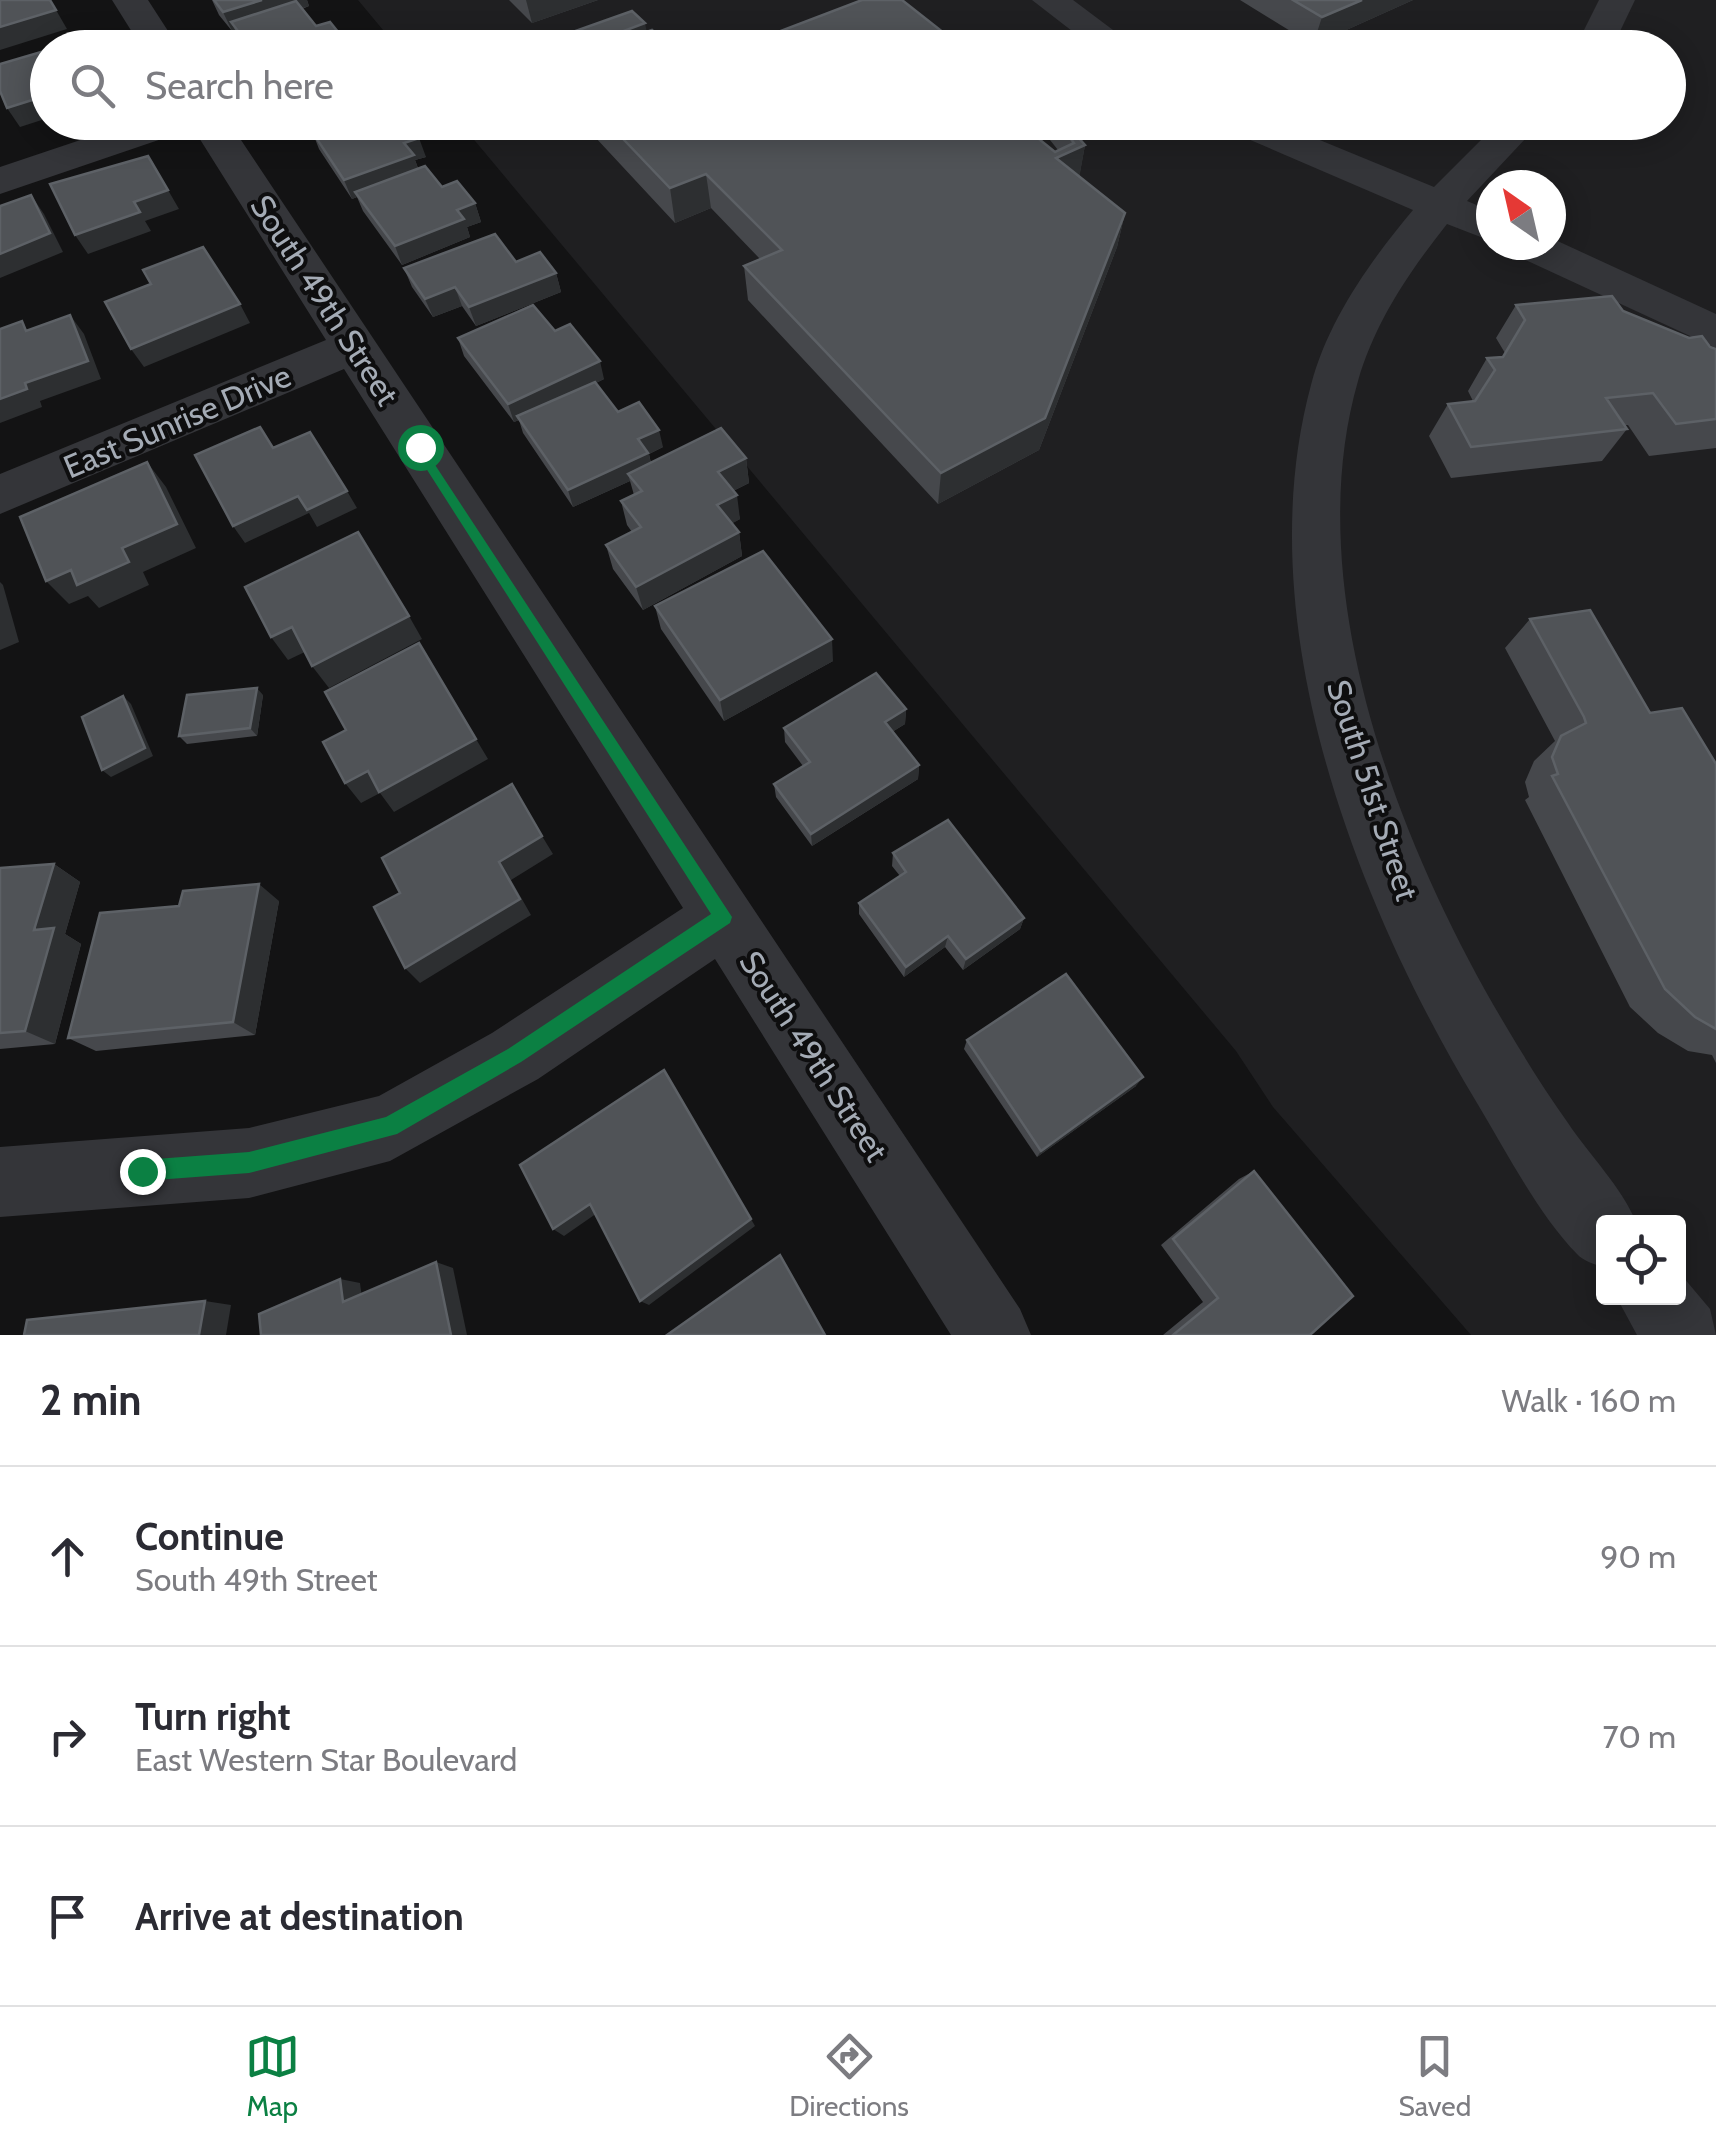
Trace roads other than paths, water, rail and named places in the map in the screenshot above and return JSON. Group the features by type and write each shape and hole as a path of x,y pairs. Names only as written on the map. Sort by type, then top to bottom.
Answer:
{"street":[{"path":"130,0 149,30"},
{"path":"1050,0 1093,30"},
{"path":"1602,30 1617,0"},
{"path":"0,181 121,140"},
{"name":"South 49th Street","path":"222,140 994,1335"},
{"path":"1285,140 1476,220"},
{"name":"South 51st Street","path":"1504,140 1400,251 1353,336 1334,384 1322,442 1317,523 1324,618 1345,726 1408,902 1498,1081 1596,1221"},
{"path":"1562,260 1716,332"},
{"name":"East Sunrise Drive","path":"0,495 355,346"},
{"path":"0,1182 249,1163 390,1126 514,1056 723,917"},
{"path":"1660,1305 1684,1335"},
{"path":"1695,1335 1716,1320"}]}
